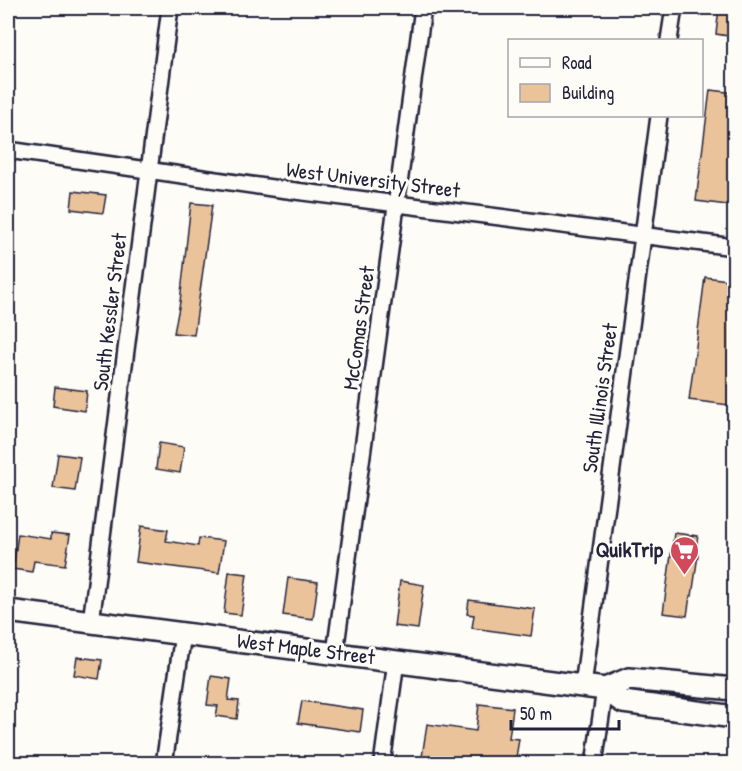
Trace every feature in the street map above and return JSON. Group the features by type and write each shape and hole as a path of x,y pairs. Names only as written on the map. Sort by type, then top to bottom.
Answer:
{"street":[{"name":"South Kessler Street","path":"91,622 170,8"},
{"name":"McComas Street","path":"335,653 423,8"},
{"path":"669,39 674,8"},
{"name":"South Illinois Street","path":"583,686 659,117"},
{"name":"West University Street","path":"8,150 398,204 735,247"},
{"name":"West Maple Street","path":"8,611 604,689 623,702 735,717"},
{"path":"164,764 183,634"},
{"path":"382,764 396,661"},
{"name":"West Maple Street","path":"604,689 629,679 735,689"},
{"path":"594,764 604,689"}],"building":[{"path":"719,8 735,8 735,37 716,34"},
{"path":"710,90 735,93 735,206 696,201"},
{"path":"73,191 106,195 103,213 71,209"},
{"path":"191,203 212,205 194,335 174,333 180,302"},
{"path":"705,277 735,281 733,372 735,372 735,389 731,389 729,405 689,400"},
{"path":"55,387 87,391 85,411 53,406"},
{"path":"159,443 184,447 180,473 156,469"},
{"path":"58,454 80,457 75,491 53,488"},
{"path":"141,526 168,530 166,541 198,546 199,538 224,541 219,573 136,562"},
{"path":"51,533 70,535 65,565 34,561 32,572 13,569 18,534 51,539"},
{"path":"674,533 698,536 695,554 698,555 687,616 663,613"},
{"path":"229,572 247,574 241,615 224,613"},
{"path":"288,578 318,582 313,619 283,615"},
{"path":"400,581 424,585 418,629 394,626"},
{"path":"469,600 535,609 531,636 472,628 474,615 467,614"},
{"path":"77,657 102,660 99,679 74,675"},
{"path":"211,676 231,679 228,700 239,701 237,719 216,716 218,706 207,705"},
{"path":"302,701 363,710 360,732 298,723"},
{"path":"479,704 513,708 509,738 519,739 515,764 469,764 422,757 427,724 476,731"}],"place":[{"name":"QuikTrip","path":"684,576"}]}
